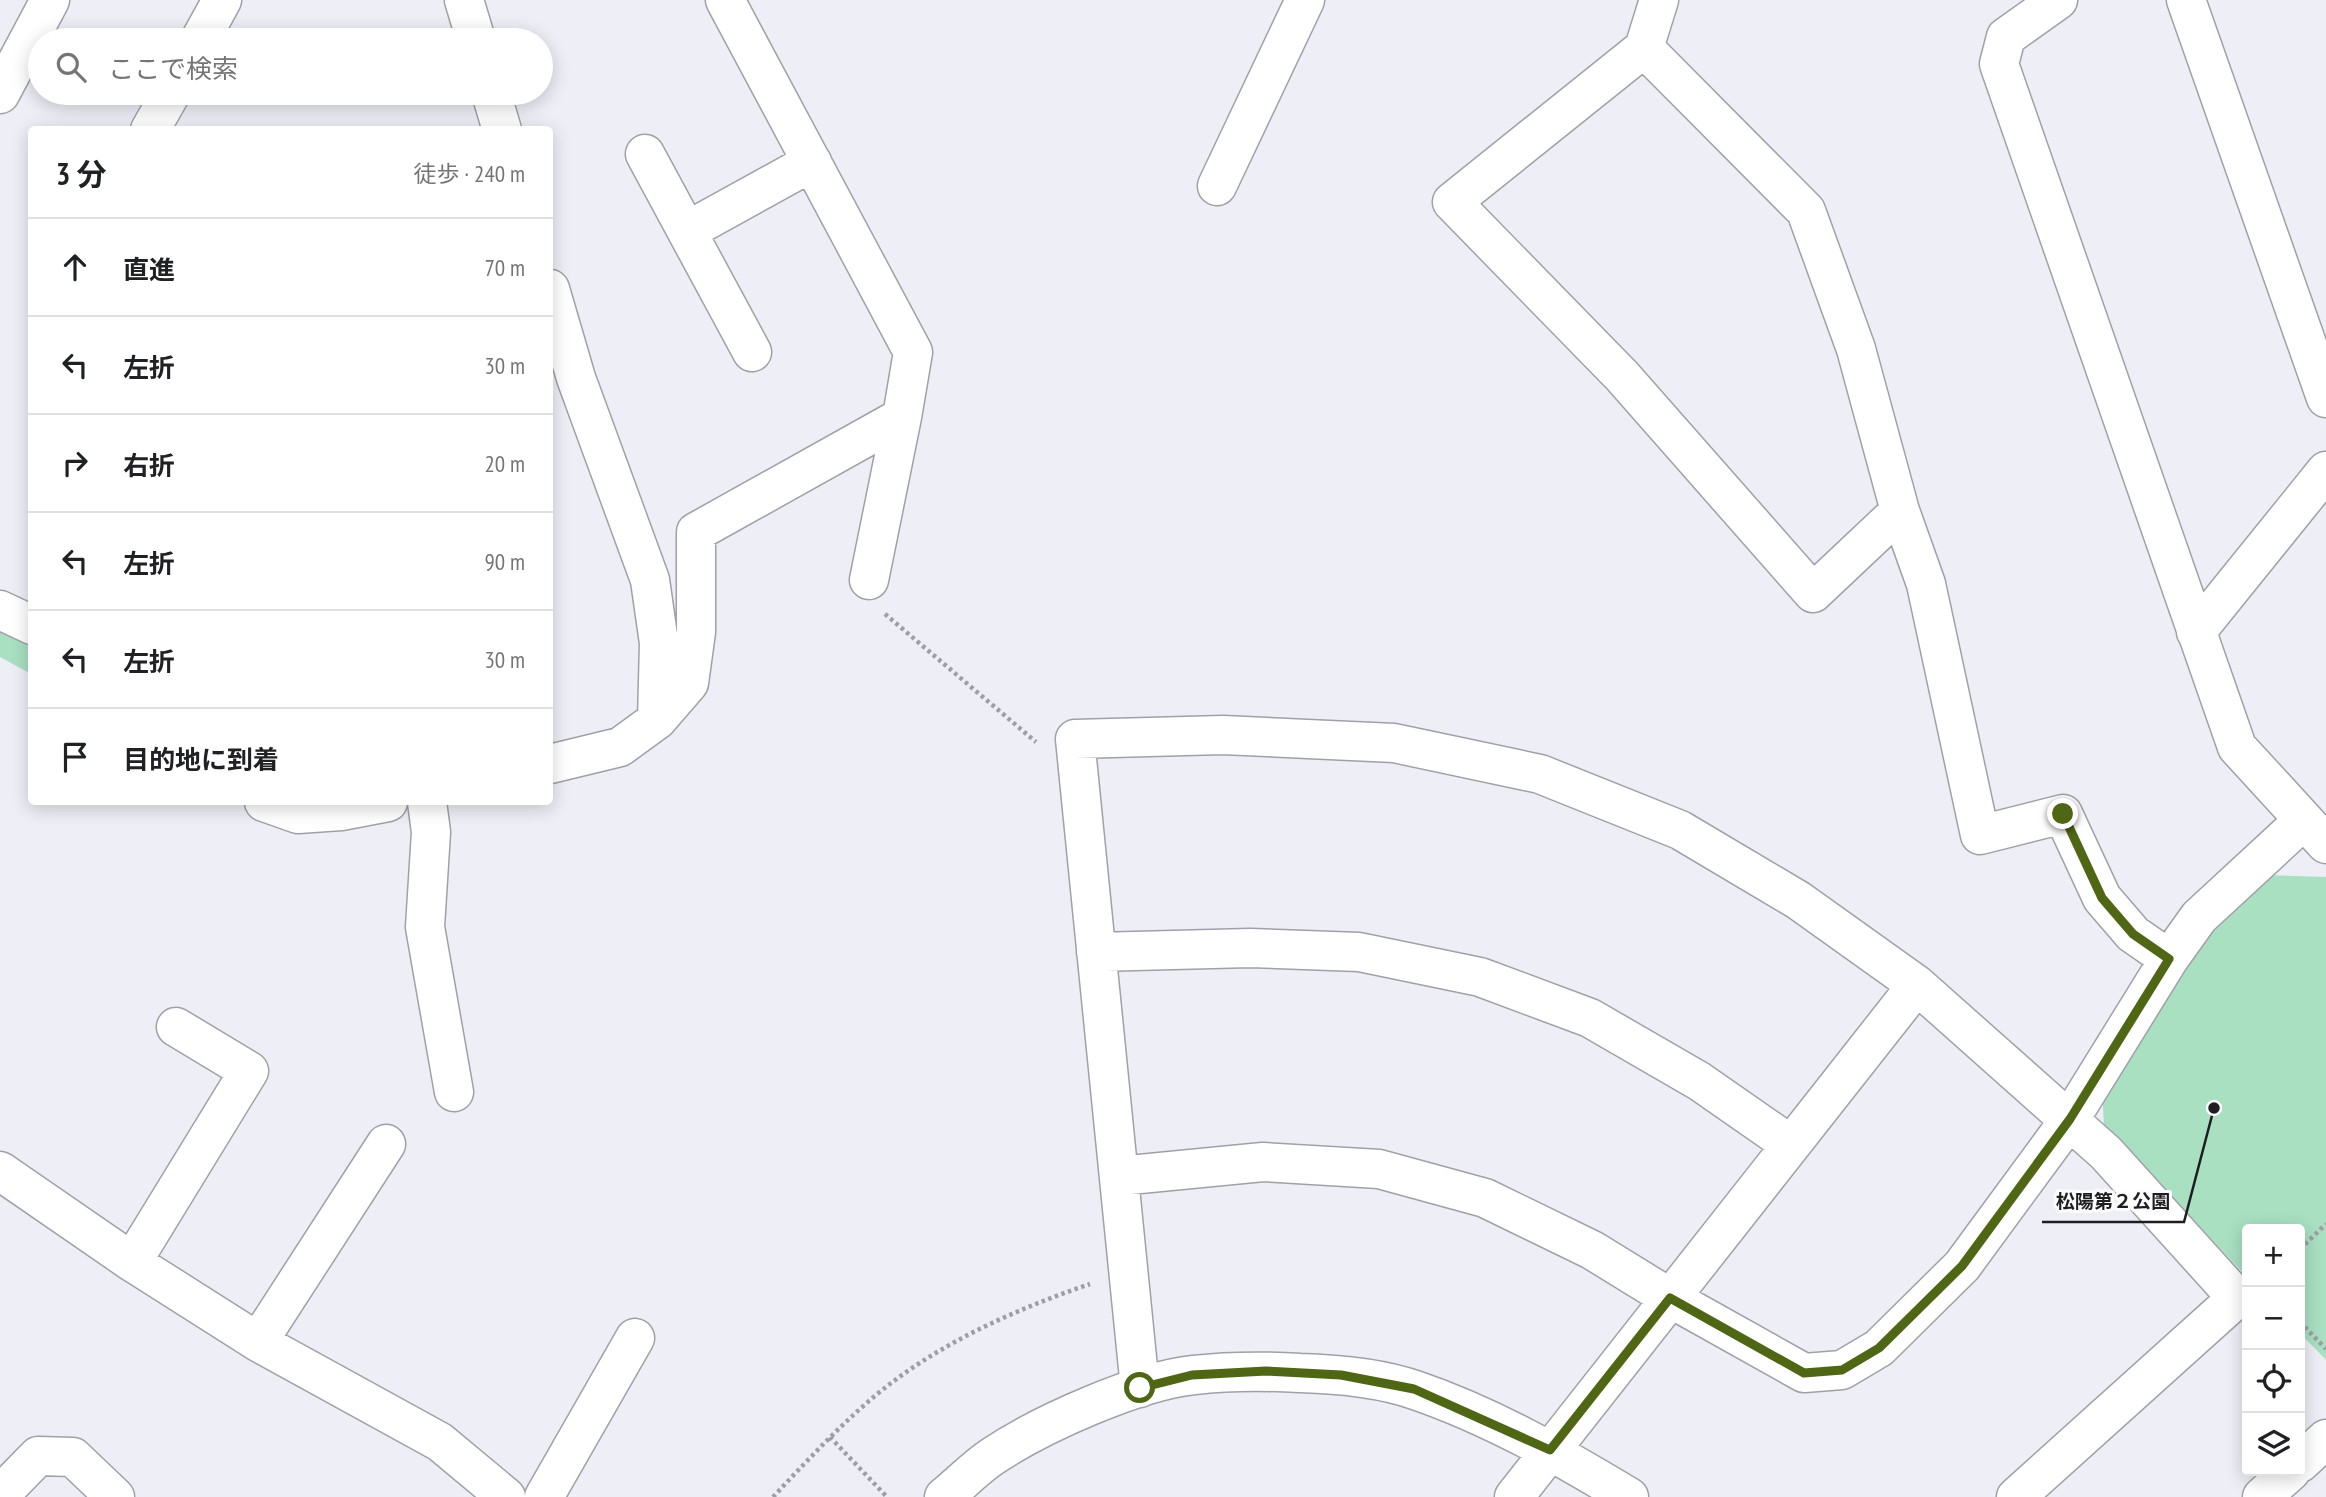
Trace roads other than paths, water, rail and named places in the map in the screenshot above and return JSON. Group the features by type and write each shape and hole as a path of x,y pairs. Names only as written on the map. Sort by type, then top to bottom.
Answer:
{"street":[{"path":"35,28 50,0"},
{"path":"207,28 222,0"},
{"path":"464,0 472,28"},
{"path":"725,0 913,352 869,580"},
{"path":"1217,187 1305,0"},
{"path":"1660,0 1644,48 1452,202 1622,376 1813,593 1900,511"},
{"path":"1119,1176 1263,1163 1379,1169 1485,1198 1592,1250 1670,1298 1804,1373 1842,1370 1879,1348 1962,1266 2070,1119 2169,959 2199,917 2315,832 2237,747 1999,64 2006,37 2058,0"},
{"path":"2186,0 2326,398"},
{"path":"0,94 28,41"},
{"path":"1644,48 1806,211 1856,349 1900,511 1926,584 1980,835 2063,814 2102,898 2133,934 2169,959"},
{"path":"152,126 164,105"},
{"path":"495,105 501,126"},
{"path":"645,154 752,352"},
{"path":"687,231 811,162"},
{"path":"553,311 563,384 650,580 659,643 657,720"},
{"path":"553,763 620,747 657,720 690,684 696,632 696,532 902,417"},
{"path":"2196,632 2326,471"},
{"path":"0,610 28,623"},
{"path":"1140,1388 1075,739 1236,735 1394,743 1540,774 1680,830 1798,900 1917,985 2070,1119 2106,1153 2237,1298 2016,1497"},
{"path":"272,805 298,814 341,811 372,805"},
{"path":"427,805 431,832 425,927 454,1092"},
{"path":"1096,952 1250,948 1359,952 1480,977 1590,1018 1699,1081 1791,1145"},
{"path":"1514,1497 1917,985"},
{"path":"132,1262 249,1071 176,1027"},
{"path":"258,1342 386,1144"},
{"path":"0,1171 132,1262 258,1342 440,1442 506,1497"},
{"path":"544,1497 635,1338"},
{"path":"944,1497 992,1456 1059,1420 1140,1388 1192,1375 1266,1371 1341,1375 1414,1389 1550,1450 1629,1497"},
{"path":"2305,1457 2326,1438"},
{"path":"0,1495 38,1456 73,1457 115,1497"},
{"path":"2262,1497 2285,1476"}],"place":[{"name":"松陽第２公園","path":"2214,1108"}]}
